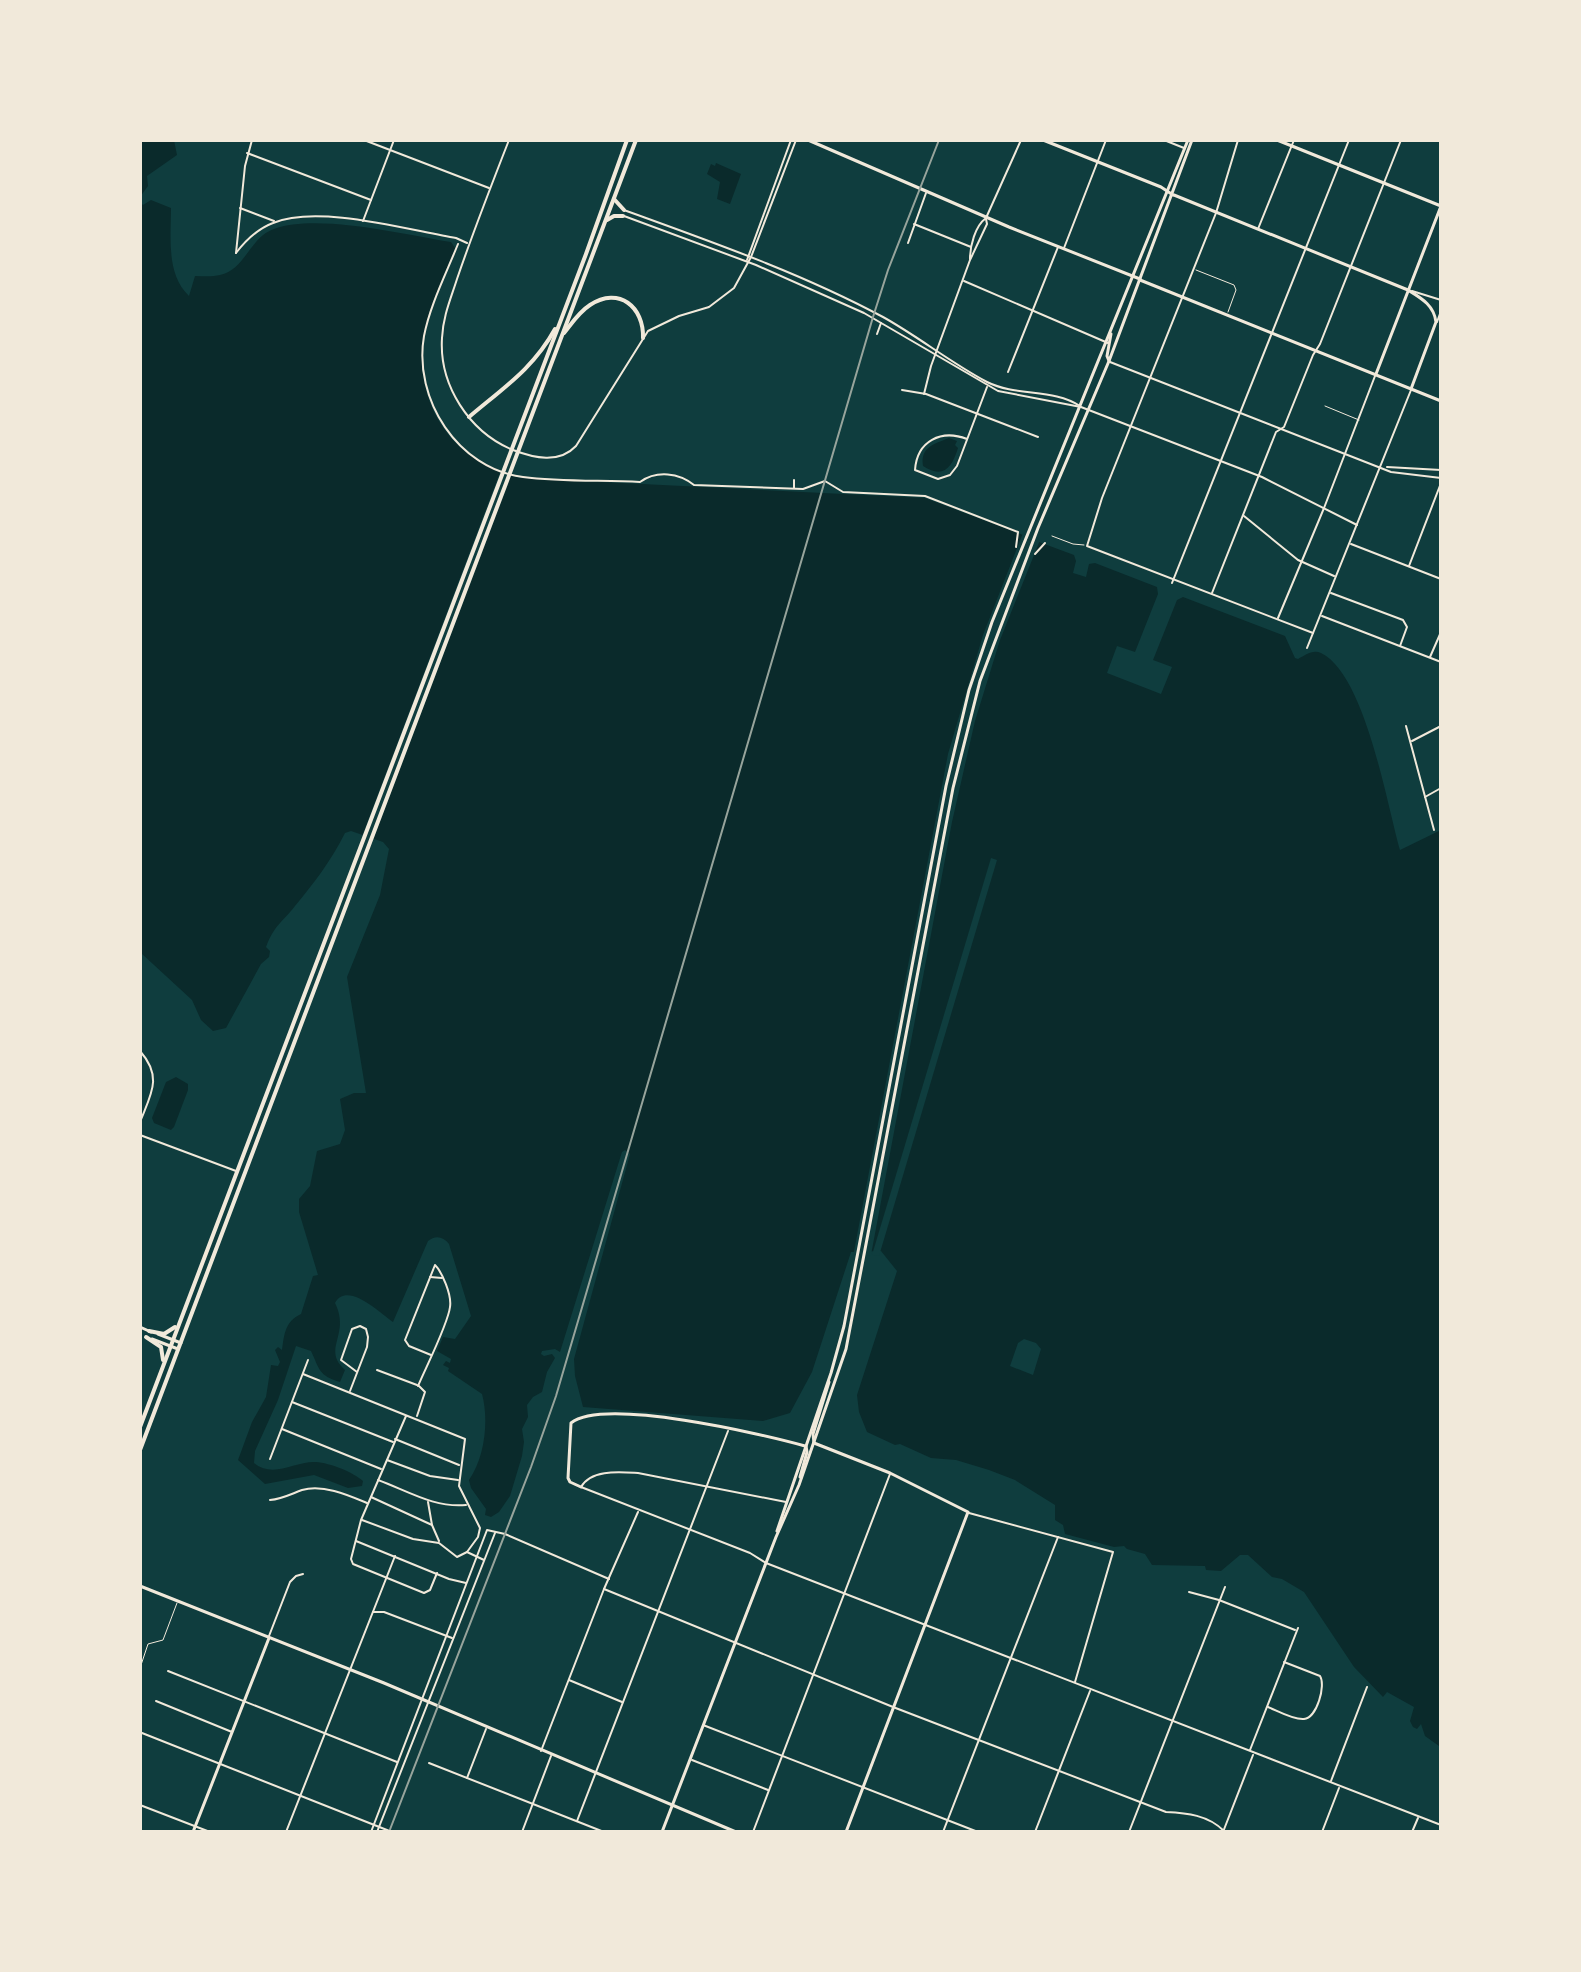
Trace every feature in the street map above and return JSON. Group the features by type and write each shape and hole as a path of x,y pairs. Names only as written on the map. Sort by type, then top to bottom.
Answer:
{"highway":[{"path":"522,433 627,140"},
{"path":"140,1427 636,140"},
{"path":"605,222 623,213 614,199"},
{"path":"561,338 584,309 611,297 625,299 638,311 643,338"},
{"path":"469,417 534,362 563,316"},
{"path":"140,1450 293,1048 366,843"},
{"path":"149,1331 164,1334 179,1322"},
{"path":"143,1336 161,1347 163,1366"}],"main road":[{"path":"808,140 986,218 1441,401"},
{"path":"1043,140 1408,290 1428,304 1435,317 1433,331 1411,389"},
{"path":"814,1443 813,1434 828,1393 856,1263 949,771 969,690 992,622 1108,343 1184,148 1190,140"},
{"path":"662,1832 799,1485 846,1349 962,749 993,644 1109,361 1173,195 1190,140"},
{"path":"1277,140 1441,206 1376,374"},
{"path":"1119,314 1125,317"},
{"path":"1109,361 1111,334"},
{"path":"1063,450 1069,453"},
{"path":"140,1327 181,1343"},
{"path":"143,1336 178,1349"},
{"path":"776,1537 785,1502 831,1373"},
{"path":"581,1487 568,1478 570,1425 573,1420 599,1413 626,1413 728,1429 805,1446"},
{"path":"814,1443 890,1473 968,1512 846,1832"},
{"path":"799,1485 807,1452 805,1446"},
{"path":"140,1586 422,1699 736,1832"},
{"path":"193,1832 269,1637"}],"street":[{"path":"252,140 247,153 236,253 251,235 275,222 319,217 456,238 469,243"},
{"path":"364,140 490,188"},
{"path":"363,222 394,140"},
{"path":"509,140 445,315 441,345 448,382 469,417 510,449 551,458 573,450 648,331 671,319 701,311 728,295 738,282 796,140"},
{"path":"749,256 791,140"},
{"path":"924,394 936,351 986,226 986,218 1021,140"},
{"path":"1064,249 1106,140"},
{"path":"1164,140 1184,148"},
{"path":"1238,140 1216,213 1102,498 1087,546 1173,582 1313,633"},
{"path":"1258,230 1294,140"},
{"path":"1173,582 1349,140"},
{"path":"1211,594 1276,432 1281,428 1315,351 1401,140"},
{"path":"247,153 371,200"},
{"path":"908,243 926,193"},
{"path":"240,208 275,222"},
{"path":"623,213 686,233 807,280 883,317 988,384 1017,392 1060,396 1131,428 1258,476 1357,525"},
{"path":"623,213 805,286 936,351"},
{"path":"970,260 971,247 981,222 986,218"},
{"path":"914,224 971,247"},
{"path":"685,238 686,233"},
{"path":"458,244 427,325 423,366 428,394 437,415 457,442 472,455 520,477 640,482 652,475 673,475 681,476 694,485 794,489 825,481 843,492 925,496 1018,532 1016,547"},
{"path":"1008,372 1058,247"},
{"path":"805,286 807,280"},
{"path":"963,281 1108,343"},
{"path":"1408,290 1441,300"},
{"path":"1428,304 1441,312 1433,331"},
{"path":"877,334 882,322"},
{"path":"1109,361 1399,474 1441,478"},
{"path":"1278,620 1376,374"},
{"path":"967,439 951,434 929,440 921,447 914,469 936,479 948,477 956,469 988,384"},
{"path":"1307,648 1411,389"},
{"path":"902,390 924,394 1038,437"},
{"path":"1382,467 1441,470"},
{"path":"794,480 794,489"},
{"path":"1408,567 1441,483"},
{"path":"1243,515 1302,562 1336,577"},
{"path":"1035,554 1045,543"},
{"path":"1350,544 1441,579"},
{"path":"1330,592 1406,622 1400,646"},
{"path":"1321,616 1441,662"},
{"path":"1430,658 1441,632"},
{"path":"1406,726 1434,830"},
{"path":"1411,741 1441,726"},
{"path":"1425,797 1441,788"},
{"path":"285,1045 293,1048"},
{"path":"140,1051 148,1060 155,1082 140,1122"},
{"path":"140,1135 237,1172"},
{"path":"418,1386 431,1355 450,1308 435,1265 405,1340 409,1346 431,1355"},
{"path":"429,1278 442,1278"},
{"path":"349,1392 357,1372 368,1337 366,1329 360,1326 352,1329 341,1360 357,1372"},
{"path":"270,1459 308,1360"},
{"path":"377,1370 418,1386 425,1392 417,1418"},
{"path":"303,1374 465,1439 459,1480 467,1505 480,1527 478,1537 467,1552 457,1557 439,1543 413,1539 361,1520"},
{"path":"292,1402 460,1465"},
{"path":"406,1414 361,1520 351,1562 426,1593 437,1573"},
{"path":"282,1429 382,1469"},
{"path":"577,1821 728,1429"},
{"path":"386,1460 430,1476 459,1480"},
{"path":"791,1504 638,1473 618,1472 590,1477 581,1487 750,1553 766,1563 844,1594 1441,1825"},
{"path":"753,1832 890,1473"},
{"path":"377,1480 418,1495 428,1502 467,1505"},
{"path":"270,1500 303,1490 323,1489 368,1503"},
{"path":"371,1496 432,1525"},
{"path":"428,1502 439,1543"},
{"path":"541,1751 604,1589 639,1510"},
{"path":"968,1512 1113,1552 1074,1683"},
{"path":"371,1832 487,1530 609,1579"},
{"path":"377,1832 495,1532"},
{"path":"478,1537 483,1540"},
{"path":"943,1832 1058,1537"},
{"path":"355,1540 467,1583"},
{"path":"467,1552 484,1561"},
{"path":"286,1832 395,1556"},
{"path":"269,1637 290,1582 303,1574"},
{"path":"1129,1832 1225,1587"},
{"path":"604,1589 893,1707 1166,1812 1190,1813 1217,1824 1223,1831 1297,1629 1189,1592"},
{"path":"373,1612 384,1612 454,1639"},
{"path":"1267,1707 1307,1719 1313,1715 1324,1687 1323,1679 1284,1662"},
{"path":"168,1671 402,1764"},
{"path":"568,1680 623,1702"},
{"path":"1330,1782 1367,1687"},
{"path":"1035,1832 1091,1689"},
{"path":"156,1701 232,1732"},
{"path":"703,1725 978,1832"},
{"path":"467,1778 486,1728"},
{"path":"142,1733 392,1832"},
{"path":"522,1832 551,1756"},
{"path":"690,1759 769,1790"},
{"path":"429,1763 604,1832"},
{"path":"1322,1832 1340,1786"},
{"path":"140,1805 210,1832"},
{"path":"1412,1832 1418,1817"},
{"path":"718,1832 720,1826"}],"lane":[{"path":"1194,269 1234,285 1235,292 1227,314"},
{"path":"1325,406 1359,420"},
{"path":"1052,536 1087,546"},
{"path":"140,1668 148,1644 163,1640 178,1601"}],"water":[{"path":"140,140 174,140 177,155 147,176 148,186 140,197"},
{"path":"716,163 741,174 730,204 717,199 720,182 707,174 711,164 715,166"},
{"path":"151,200 171,208 173,266 176,277 189,296 195,276 229,272 266,233 292,225 337,224 451,242 455,248 425,329 422,346 424,382 436,415 456,443 476,459 507,473 520,478 925,498 1023,535 1036,546 1039,542 1074,555 1073,573 1086,577 1089,564 1095,563 1157,587 1158,594 1135,652 1117,646 1107,673 1161,694 1172,667 1153,660 1177,600 1183,597 1285,636 1295,658 1318,652 1336,666 1350,686 1362,713 1400,850 1441,830 1439,1746 1425,1736 1421,1724 1417,1729 1413,1727 1410,1721 1414,1707 1387,1692 1383,1697 1354,1667 1304,1592 1282,1579 1272,1577 1248,1555 1240,1555 1221,1571 1206,1570 1205,1566 1152,1565 1145,1554 1124,1546 1114,1547 1065,1534 1063,1525 1055,1520 1055,1505 1015,1480 956,1460 931,1458 867,1432 859,1412 857,1395 897,1271 881,1251 851,1252 812,1372 790,1413 763,1421 583,1407 574,1359 630,1154 625,1150 560,1352 555,1349 542,1351 544,1356 552,1354 555,1358 547,1372 542,1392 527,1405 528,1417 522,1429 522,1456 510,1496 499,1512 491,1517 485,1515 486,1509 469,1480 479,1461 484,1438 482,1394 448,1371 449,1368 443,1365 446,1361 450,1363 451,1359 437,1351 443,1337 455,1339 471,1316 449,1244 439,1237 428,1241 393,1322 355,1297 340,1297 335,1303 340,1324 336,1355 345,1370 340,1382 324,1374 311,1351 296,1346 278,1400 255,1451 254,1463 262,1468 322,1463 353,1474 363,1481 362,1486 348,1488 314,1475 265,1484 238,1460 252,1422 266,1397 271,1365 278,1366 280,1362 275,1350 278,1347 282,1350 286,1329 301,1314 313,1276 318,1275 299,1212 299,1199 310,1186 317,1151 340,1144 345,1130 340,1099 354,1093 366,1093 347,977 380,895 389,849 383,842 351,831 345,833 322,871 272,933 266,947 270,951 269,957 261,964 226,1028 213,1031 201,1020 192,1000 141,953 140,202 143,205"},
{"path":"949,438 957,441 955,445 958,448 950,466 936,471 923,466 926,450"},
{"path":"176,1077 188,1084 188,1090 171,1130 154,1123 152,1118 166,1082"}],"pier":[{"path":"502,467 513,471 372,843 361,839"},
{"path":"1023,533 1026,539 1034,542 1037,538 1040,540 1000,640 975,721 952,822 871,1255 854,1256 852,1262 948,754 983,635"},
{"path":"991,858 997,860 879,1256 872,1255"},
{"path":"1024,1339 1036,1343 1041,1349 1033,1375 1010,1366 1018,1343"}],"railway":[{"path":"389,1832 556,1396 873,317 939,140"}]}
